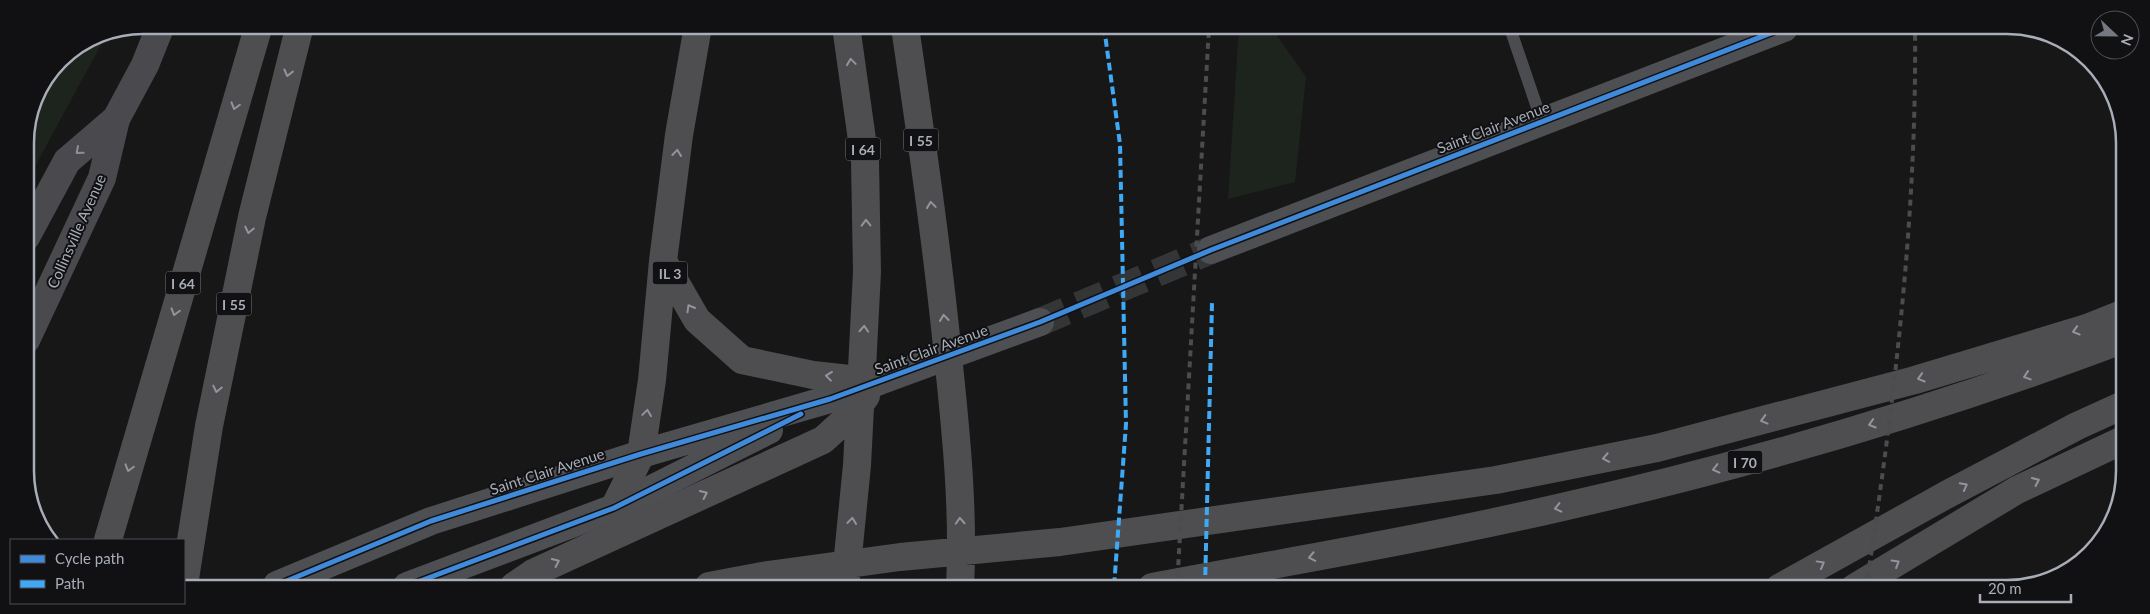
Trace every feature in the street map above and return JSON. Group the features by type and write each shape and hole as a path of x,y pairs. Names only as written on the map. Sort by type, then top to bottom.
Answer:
{"highway":[{"name":"I 64","path":"108,539 255,34"},
{"name":"I 55","path":"185,579 209,426 250,227 298,34"},
{"name":"IL 3","path":"697,34 679,135 663,260 697,320 742,360 813,374 877,382"},
{"name":"I 64","path":"846,580 857,465 867,272 865,161 847,34"},
{"name":"I 55","path":"906,34 938,254 955,419 962,558 960,580"},
{"path":"614,508 641,454 652,380 663,260"},
{"path":"741,580 900,557 1060,542 1496,480 1657,448 1915,380 2087,328 2116,316"},
{"name":"I 70","path":"1188,580 1558,508 1782,452 2032,374 2116,342"},
{"path":"523,580 533,573 823,440 855,411 877,382"},
{"path":"1793,580 1946,495 2078,426 2116,409"},
{"path":"1867,580 2017,490 2116,443"}],"main road":[{"name":"Collinsville Avenue","path":"34,323 102,178 116,119 145,65 157,34"},
{"name":"Saint Clair Avenue","path":"1211,250 1769,34"},
{"name":"Collinsville Avenue","path":"34,223 68,161 116,119"},
{"name":"Saint Clair Avenue","path":"289,580 431,521 641,454 830,399 1040,322"},
{"name":"Saint Clair Avenue","path":"423,580 614,508 830,399"}],"lane":[{"path":"1512,34 1542,122"}],"shaded area":[{"path":"1239,34 1276,34 1306,77 1295,182 1228,199"},
{"path":"103,42 34,168 34,136 37,115 52,82 82,52"}],"tunnel":[{"path":"1040,322 1211,250"}],"railway":[{"path":"1177,580 1209,34"},
{"path":"1867,580 1886,449 1902,310 1912,169 1915,34"}],"marked path":[{"path":"1105,34 1120,144 1126,424 1115,580"},
{"path":"1205,580 1212,303"}],"cycle path":[{"path":"289,580 431,521 641,454 830,399 1040,322 1211,250 1769,34"},
{"path":"423,580 614,508 801,414"}]}
